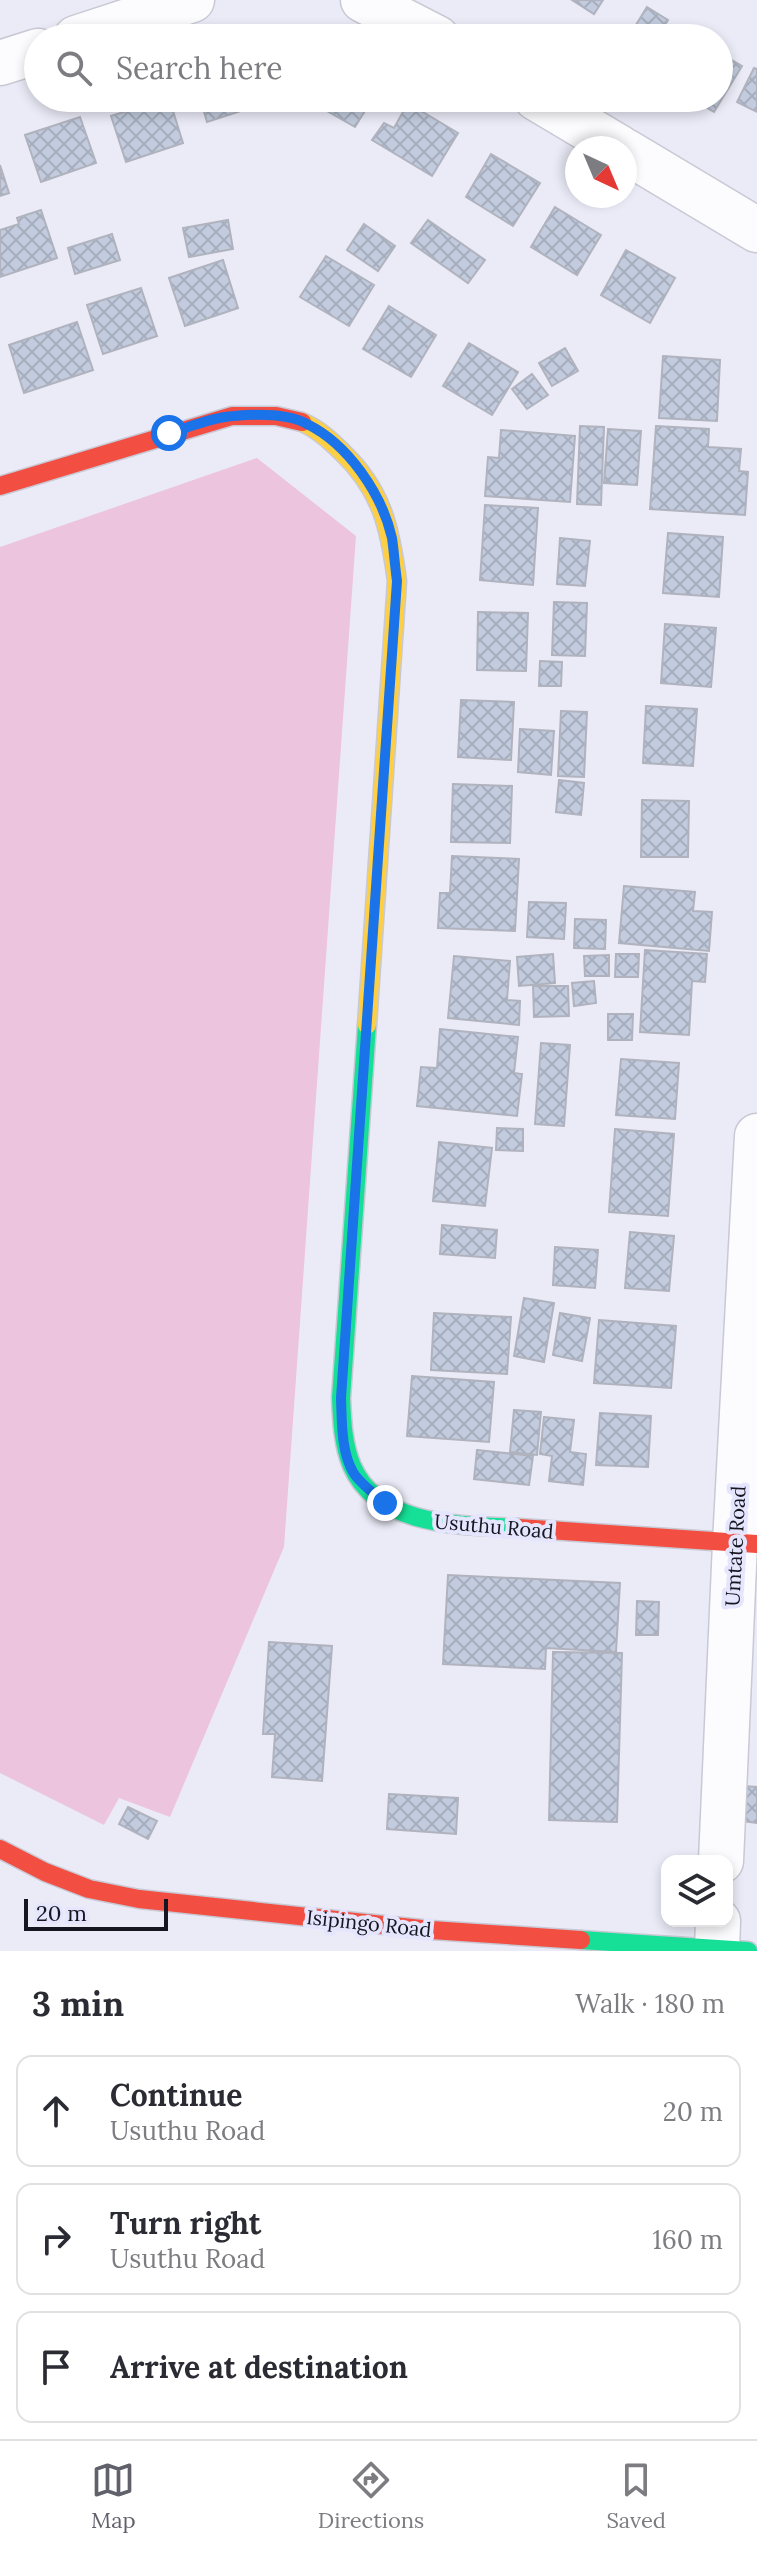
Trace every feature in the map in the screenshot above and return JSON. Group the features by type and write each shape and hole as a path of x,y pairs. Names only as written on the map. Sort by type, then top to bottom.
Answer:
{"street":[{"path":"119,24 192,0"},
{"path":"363,0 410,24"},
{"path":"0,63 24,55"},
{"path":"560,112 600,136"},
{"path":"637,158 757,230"},
{"name":"Usuthu Road","path":"0,486 232,416 276,416 305,423 327,437 371,486 391,537 397,581 341,1398 342,1432 348,1460 355,1475 385,1503 405,1514 436,1523 746,1544"},
{"name":"Umtate Road","path":"721,1855 746,1544 757,1136"},
{"name":"Isipingo Road","path":"0,1849 45,1872 89,1889 139,1899 431,1930 728,1941"}],"shaded area":[{"path":"257,458 356,536 284,1547 170,1817 119,1798 104,1825 0,1773 0,547"}],"building":[{"path":"572,0 603,0 594,14"},
{"path":"647,7 668,20 666,24 637,24"},
{"path":"733,61 742,66 733,81"},
{"path":"754,68 757,69 757,112 737,102"},
{"path":"124,112 173,112 183,143 126,162 111,116"},
{"path":"204,112 238,112 207,122"},
{"path":"329,112 364,112 355,127"},
{"path":"403,112 423,112 458,133 432,176 372,140 384,123 394,128"},
{"path":"80,117 96,163 41,182 25,135"},
{"path":"491,154 540,183 513,226 466,197"},
{"path":"0,165 9,193 0,196"},
{"path":"555,207 601,235 577,275 531,247"},
{"path":"41,210 57,258 0,277 0,230 19,224 17,218"},
{"path":"228,220 233,249 189,257 183,228"},
{"path":"428,220 485,260 468,283 411,243"},
{"path":"364,224 395,246 378,271 347,250"},
{"path":"112,234 120,260 75,274 68,248"},
{"path":"626,250 675,278 650,323 601,295"},
{"path":"326,256 374,285 349,326 300,297"},
{"path":"223,260 238,308 185,326 169,278"},
{"path":"141,288 157,336 103,354 87,305"},
{"path":"389,306 436,335 411,377 363,349"},
{"path":"77,322 93,370 24,393 9,345"},
{"path":"469,343 518,372 492,415 443,386"},
{"path":"565,348 578,371 552,386 539,363"},
{"path":"663,356 720,360 717,421 659,418"},
{"path":"532,374 548,395 527,409 512,389"},
{"path":"580,426 604,427 601,505 577,504"},
{"path":"656,426 709,429 708,447 741,449 739,471 748,472 745,515 650,509"},
{"path":"608,429 641,431 637,485 604,483"},
{"path":"501,430 575,436 570,502 485,496 488,457 499,458"},
{"path":"485,505 538,508 533,585 480,580"},
{"path":"668,533 723,537 719,597 663,593"},
{"path":"560,538 590,541 585,586 557,584"},
{"path":"554,602 587,603 585,656 552,655"},
{"path":"478,612 528,613 526,671 477,670"},
{"path":"665,624 716,628 711,687 661,683"},
{"path":"540,661 562,662 561,686 539,686"},
{"path":"461,700 514,702 511,760 458,757"},
{"path":"646,706 697,709 693,766 643,763"},
{"path":"561,711 587,712 584,777 558,776"},
{"path":"520,729 554,731 551,775 518,772"},
{"path":"559,780 584,783 581,815 556,812"},
{"path":"453,784 512,786 510,843 451,842"},
{"path":"642,800 689,801 688,857 641,857"},
{"path":"452,856 519,859 515,931 438,928 440,893 450,893"},
{"path":"624,886 695,892 693,911 712,912 709,951 619,943"},
{"path":"529,902 566,903 564,939 527,937"},
{"path":"575,919 606,920 605,949 574,948"},
{"path":"645,950 707,954 705,982 692,981 689,1035 640,1032"},
{"path":"553,954 555,983 519,986 517,957"},
{"path":"616,954 639,954 638,977 615,977"},
{"path":"609,955 609,976 585,976 584,956"},
{"path":"454,956 510,961 507,1000 520,1001 519,1025 448,1018"},
{"path":"594,981 596,1003 574,1006 572,983"},
{"path":"533,986 568,986 569,1016 534,1017"},
{"path":"608,1014 633,1014 632,1040 608,1040"},
{"path":"440,1029 518,1037 514,1073 522,1074 517,1116 417,1106 421,1067 437,1068"},
{"path":"541,1043 570,1045 564,1126 535,1124"},
{"path":"621,1059 679,1063 675,1119 616,1115"},
{"path":"497,1128 523,1129 523,1151 496,1150"},
{"path":"615,1129 674,1134 668,1216 609,1212"},
{"path":"439,1142 492,1148 485,1206 433,1201"},
{"path":"442,1225 497,1230 495,1258 440,1254"},
{"path":"630,1232 674,1236 669,1291 625,1288"},
{"path":"555,1247 598,1250 595,1288 553,1285"},
{"path":"524,1298 554,1303 544,1362 514,1356"},
{"path":"434,1313 511,1317 507,1374 431,1370"},
{"path":"560,1313 590,1318 582,1361 553,1355"},
{"path":"599,1320 676,1326 671,1388 594,1383"},
{"path":"412,1376 494,1382 489,1442 407,1436"},
{"path":"514,1410 541,1412 537,1455 510,1452"},
{"path":"600,1413 651,1416 648,1467 596,1465"},
{"path":"544,1417 574,1420 570,1452 586,1454 583,1485 549,1481 552,1456 540,1454"},
{"path":"477,1450 533,1456 529,1485 474,1479"},
{"path":"448,1575 620,1583 616,1652 546,1648 545,1669 443,1664"},
{"path":"637,1601 659,1602 658,1635 636,1635"},
{"path":"269,1642 332,1646 322,1781 272,1777 275,1734 263,1734"},
{"path":"553,1652 622,1653 617,1822 549,1820"},
{"path":"744,1786 757,1787 757,1823 741,1821"},
{"path":"389,1794 458,1798 456,1834 387,1829"},
{"path":"128,1807 157,1821 148,1839 119,1824"}],"traffic: fast":[{"path":"367,1025 341,1398 349,1458 365,1486 382,1501 402,1512 449,1523 519,1528"},
{"path":"581,1940 748,1951"}],"traffic: slow":[{"path":"302,422 319,431 356,466 375,496 387,527 397,581 367,1025"}],"traffic: jam":[{"path":"0,486 232,416 276,416 302,422"},
{"path":"519,1528 757,1544"},
{"path":"0,1849 45,1872 89,1889 139,1899 431,1930 581,1940"}],"route":[{"path":"169,433 232,416 276,416 305,423 327,437 358,467 377,495 391,537 397,581 341,1398 342,1432 348,1460 355,1475 385,1503"}]}
